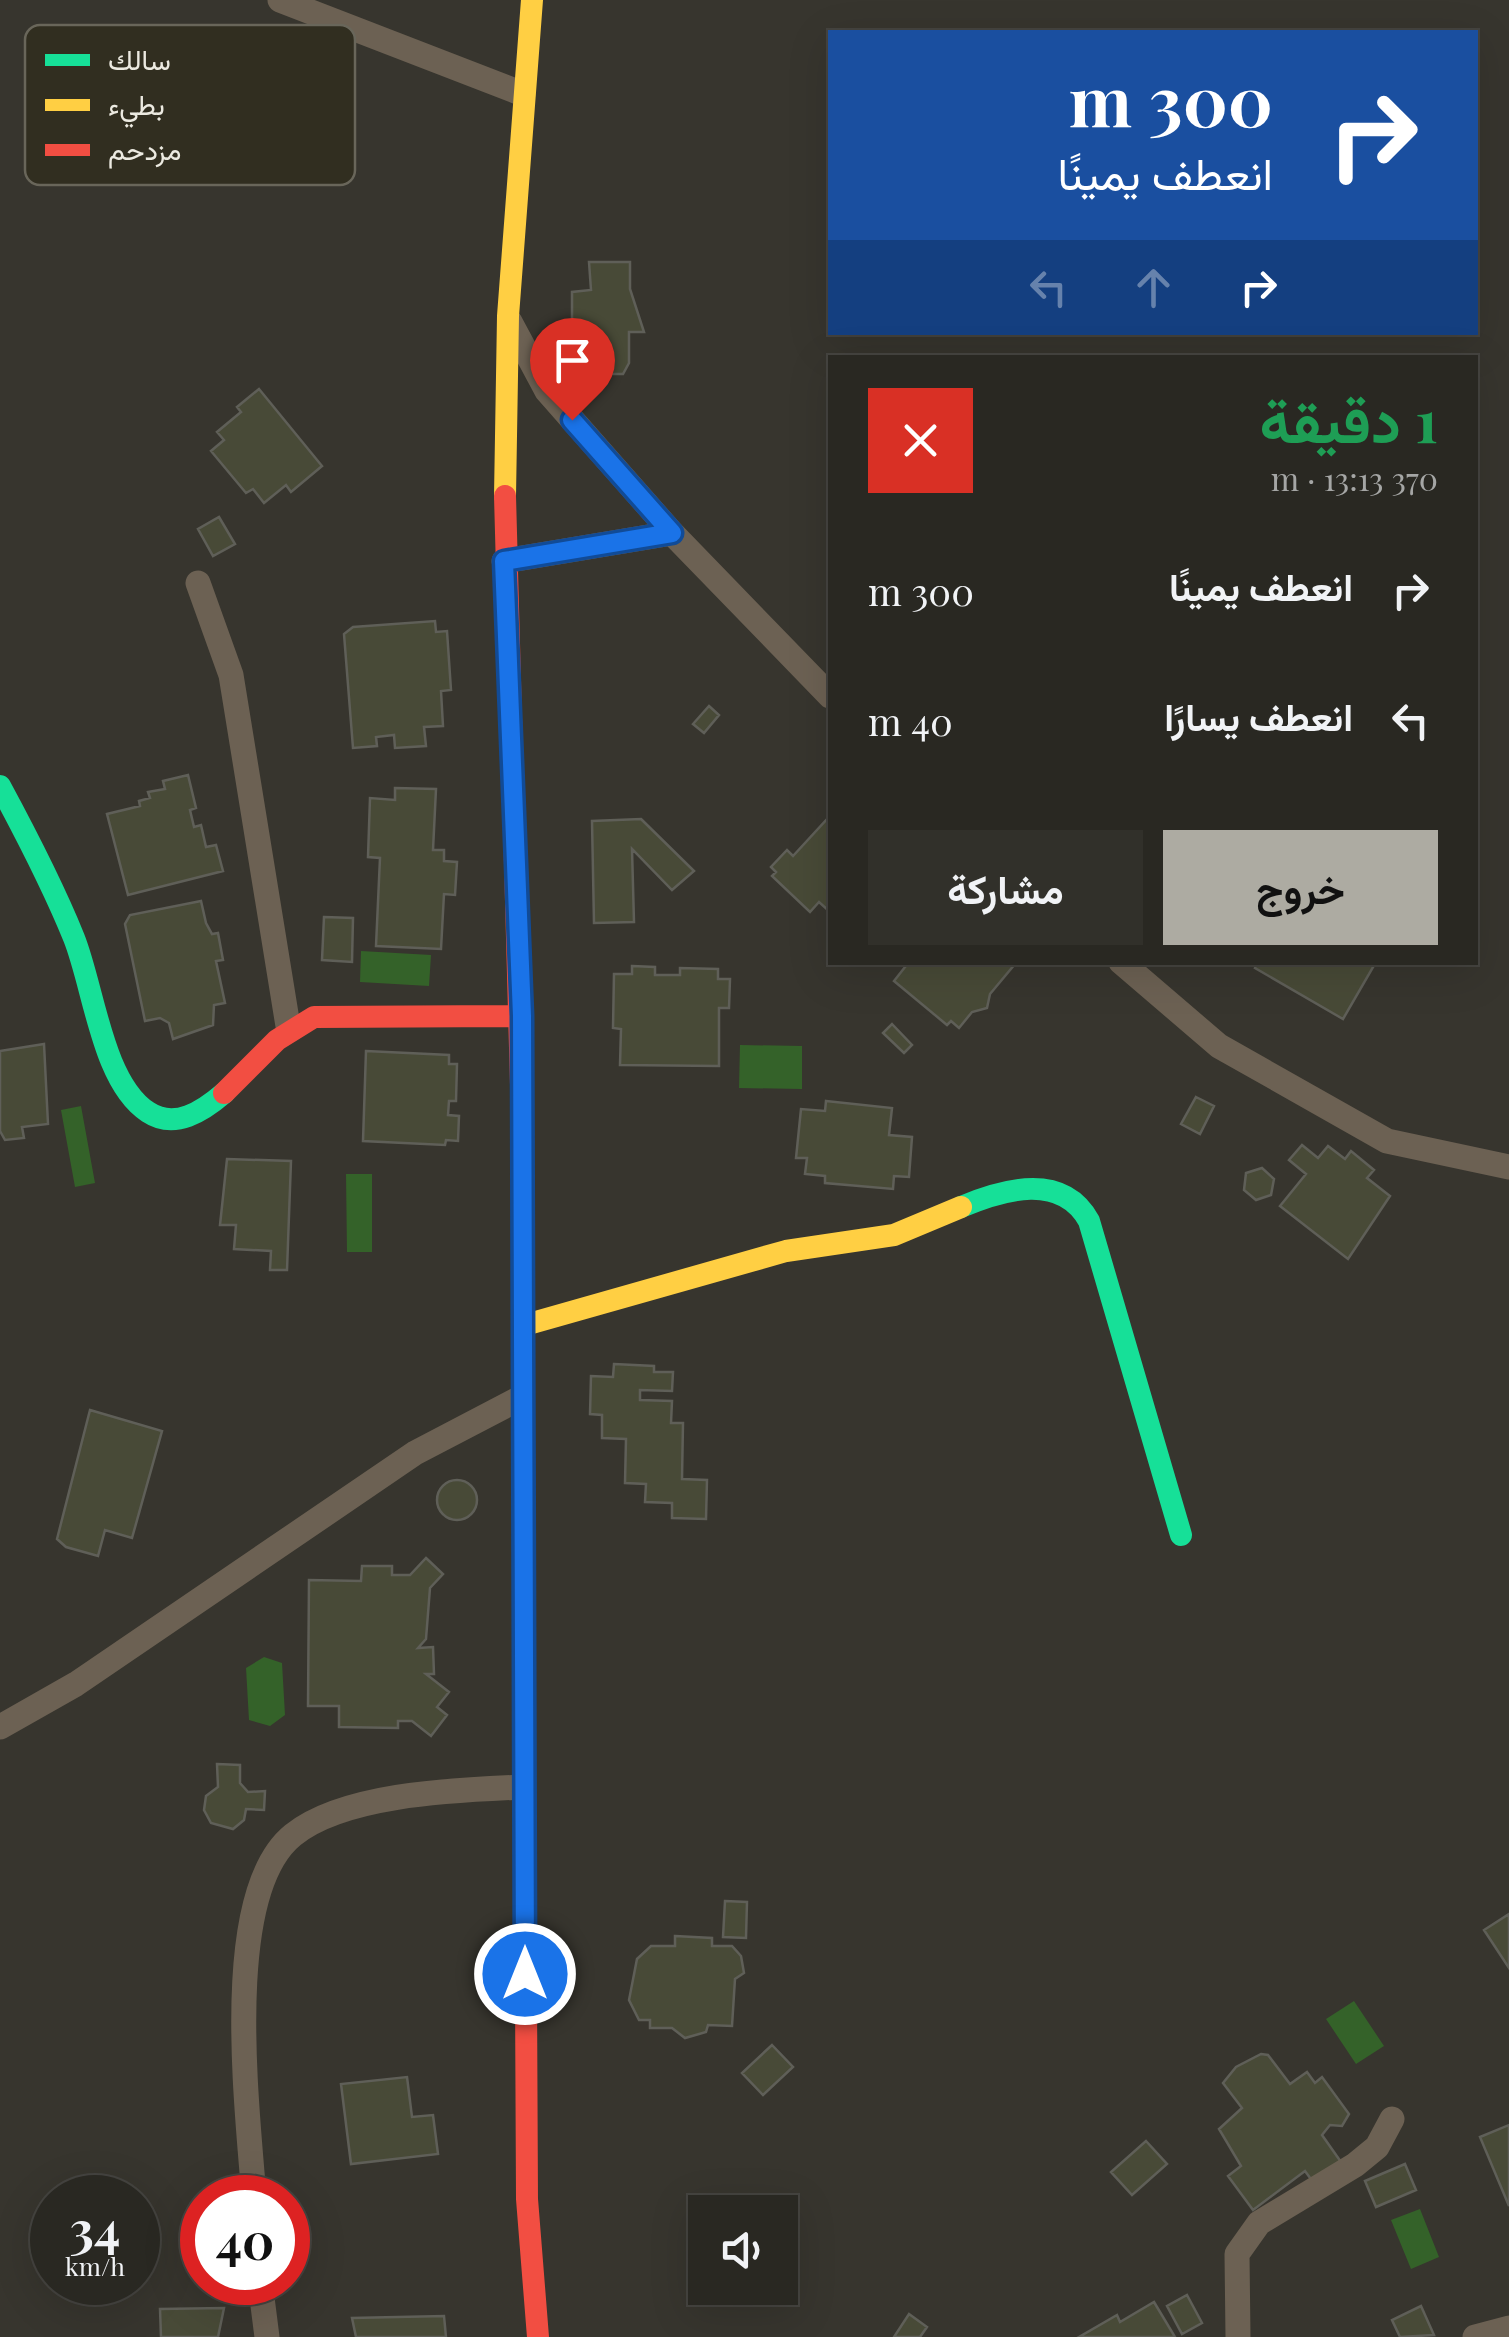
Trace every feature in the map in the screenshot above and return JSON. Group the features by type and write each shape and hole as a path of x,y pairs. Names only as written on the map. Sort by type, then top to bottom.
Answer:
{"street":[{"path":"280,0 345,25"},
{"path":"532,0 508,316 504,561 522,1016 527,2199 538,2337"},
{"path":"355,29 523,94"},
{"path":"508,316 546,391 672,533 828,694"},
{"path":"504,561 672,533"},
{"path":"198,584 231,675 288,1026"},
{"path":"0,786 33,844 83,960 124,1086 143,1110 160,1119 181,1119 200,1111 288,1026 314,1017 522,1016"},
{"path":"1124,965 1219,1046 1387,1141 1509,1167"},
{"path":"525,1325 786,1251 894,1235 999,1191 1042,1189 1066,1195 1080,1205 1090,1221 1181,1535"},
{"path":"0,1727 109,1663 416,1453 522,1397"},
{"path":"253,2175 244,1970 254,1904 274,1857 294,1834 357,1806 436,1791 523,1788"},
{"path":"1238,2337 1237,2254 1245,2238 1260,2223 1377,2147 1392,2119"},
{"path":"263,2305 267,2337"},
{"path":"1475,2337 1509,2328"}],"shaded area":[{"path":"361,951 431,955 429,986 360,982"},
{"path":"740,1045 802,1046 802,1089 739,1088"},
{"path":"81,1106 95,1183 75,1187 61,1110"},
{"path":"346,1174 372,1174 372,1252 347,1252"},
{"path":"264,1657 282,1663 285,1715 270,1726 249,1720 246,1668"},
{"path":"1354,2001 1384,2046 1356,2064 1326,2019"},
{"path":"1420,2209 1439,2257 1411,2269 1391,2220"}],"building":[{"path":"589,262 630,262 630,289 644,332 629,332 629,363 623,374 601,374 593,366 591,340 572,339 572,292 591,290"},
{"path":"259,389 322,466 291,492 286,485 264,503 253,489 246,493 211,451 224,440 217,432 241,412 237,407"},
{"path":"219,517 235,544 213,556 198,529"},
{"path":"435,621 436,632 447,631 451,690 441,691 443,726 424,727 426,746 395,748 394,735 376,737 377,746 353,748 344,634 353,627"},
{"path":"709,706 719,715 704,733 693,724"},
{"path":"188,775 196,808 190,810 194,827 201,825 206,847 216,845 223,871 128,895 107,814 140,806 139,801 150,798 148,792 165,789 163,781"},
{"path":"395,788 436,789 433,850 444,850 444,861 457,862 455,895 444,894 441,949 376,946 380,858 368,857 370,798 395,800"},
{"path":"828,818 828,910 819,902 810,912 772,876 776,872 771,867 787,850 793,856"},
{"path":"641,819 694,871 672,890 632,849 634,922 594,923 592,821"},
{"path":"201,901 206,923 212,934 218,933 223,960 216,961 225,1003 214,1005 213,1025 173,1039 169,1023 160,1018 145,1021 125,924 130,915"},
{"path":"324,917 353,918 352,962 322,960"},
{"path":"907,965 1014,965 990,994 987,1008 972,1012 959,1028 951,1021 947,1025 894,981"},
{"path":"1256,965 1374,965 1343,1019 1255,968"},
{"path":"632,966 655,967 655,975 680,975 680,968 718,969 718,979 730,979 729,1008 719,1008 719,1066 620,1065 621,1029 613,1028 614,974 632,974"},
{"path":"892,1024 912,1045 904,1053 883,1033"},
{"path":"44,1044 48,1124 22,1127 24,1138 5,1140 0,1131 0,1051"},
{"path":"366,1051 449,1055 449,1064 457,1064 456,1101 449,1101 448,1115 459,1116 458,1141 446,1140 445,1145 363,1141"},
{"path":"1196,1097 1214,1106 1200,1134 1181,1124"},
{"path":"826,1101 892,1108 889,1135 912,1137 909,1177 894,1176 893,1189 825,1183 825,1176 805,1174 807,1158 796,1158 801,1109 825,1111"},
{"path":"1302,1145 1318,1158 1328,1146 1345,1159 1351,1151 1374,1170 1367,1178 1390,1196 1348,1259 1280,1206 1306,1174 1289,1160"},
{"path":"227,1159 291,1161 287,1270 270,1270 271,1251 234,1249 236,1225 220,1225"},
{"path":"1262,1168 1274,1179 1271,1195 1256,1200 1244,1190 1246,1173"},
{"path":"614,1364 654,1366 654,1372 673,1372 672,1391 640,1390 640,1400 672,1401 671,1423 683,1423 682,1479 707,1480 706,1519 672,1518 672,1503 645,1502 646,1484 625,1483 626,1439 602,1438 602,1415 590,1414 591,1376 613,1377"},
{"path":"90,1410 162,1431 132,1538 105,1530 98,1556 66,1547 57,1539"},
{"path":"457,1480 471,1486 477,1500 471,1514 457,1520 443,1514 437,1500 443,1486"},
{"path":"426,1558 443,1574 430,1588 426,1639 418,1648 433,1647 434,1674 426,1674 449,1692 437,1707 447,1715 431,1736 412,1721 398,1721 398,1728 339,1727 339,1706 308,1706 309,1580 361,1581 362,1566 392,1566 392,1575 410,1575"},
{"path":"217,1764 240,1765 240,1783 248,1792 265,1791 264,1810 246,1809 244,1820 233,1829 211,1823 204,1810 206,1796 218,1787"},
{"path":"725,1901 747,1902 746,1938 723,1937"},
{"path":"1509,1914 1509,1968 1484,1930"},
{"path":"675,1936 712,1938 712,1946 732,1946 741,1956 744,1973 735,1979 732,2026 708,2025 706,2032 685,2038 672,2028 650,2028 650,2020 639,2020 629,2000 637,1959 651,1946 675,1946"},
{"path":"772,2045 793,2067 763,2095 742,2073"},
{"path":"1261,2054 1268,2055 1290,2084 1307,2072 1315,2083 1322,2077 1349,2114 1342,2126 1330,2125 1322,2135 1341,2162 1313,2182 1305,2171 1253,2210 1228,2176 1241,2166 1219,2129 1242,2108 1223,2083 1236,2067"},
{"path":"407,2077 412,2117 433,2115 438,2154 351,2164 341,2084"},
{"path":"1509,2125 1509,2206 1480,2137"},
{"path":"1146,2141 1167,2164 1132,2195 1111,2172"},
{"path":"1405,2164 1416,2190 1376,2207 1365,2181"},
{"path":"1187,2295 1202,2323 1182,2334 1167,2306"},
{"path":"1154,2302 1175,2337 1079,2337 1117,2315 1120,2322"},
{"path":"1421,2306 1434,2335 1400,2337 1392,2320"},
{"path":"224,2308 218,2337 161,2337 160,2309"},
{"path":"909,2314 927,2327 920,2337 894,2337"},
{"path":"444,2316 446,2337 356,2337 352,2318"}],"traffic: fast":[{"path":"0,786 66,919 110,1057 132,1098 158,1117 178,1119 198,1112 224,1093"},
{"path":"522,1122 524,1580"},
{"path":"961,1207 1013,1191 1048,1190 1064,1196 1089,1221 1181,1535"}],"traffic: slow":[{"path":"505,496 508,316 532,0"},
{"path":"525,1325 786,1251 894,1235 961,1207"}],"traffic: jam":[{"path":"505,496 522,1122"},
{"path":"224,1093 277,1040 314,1017 522,1016"},
{"path":"524,1580 527,2199 538,2337"}],"route":[{"path":"525,1974 522,1016 505,672 504,561 672,533 572,420"}]}
